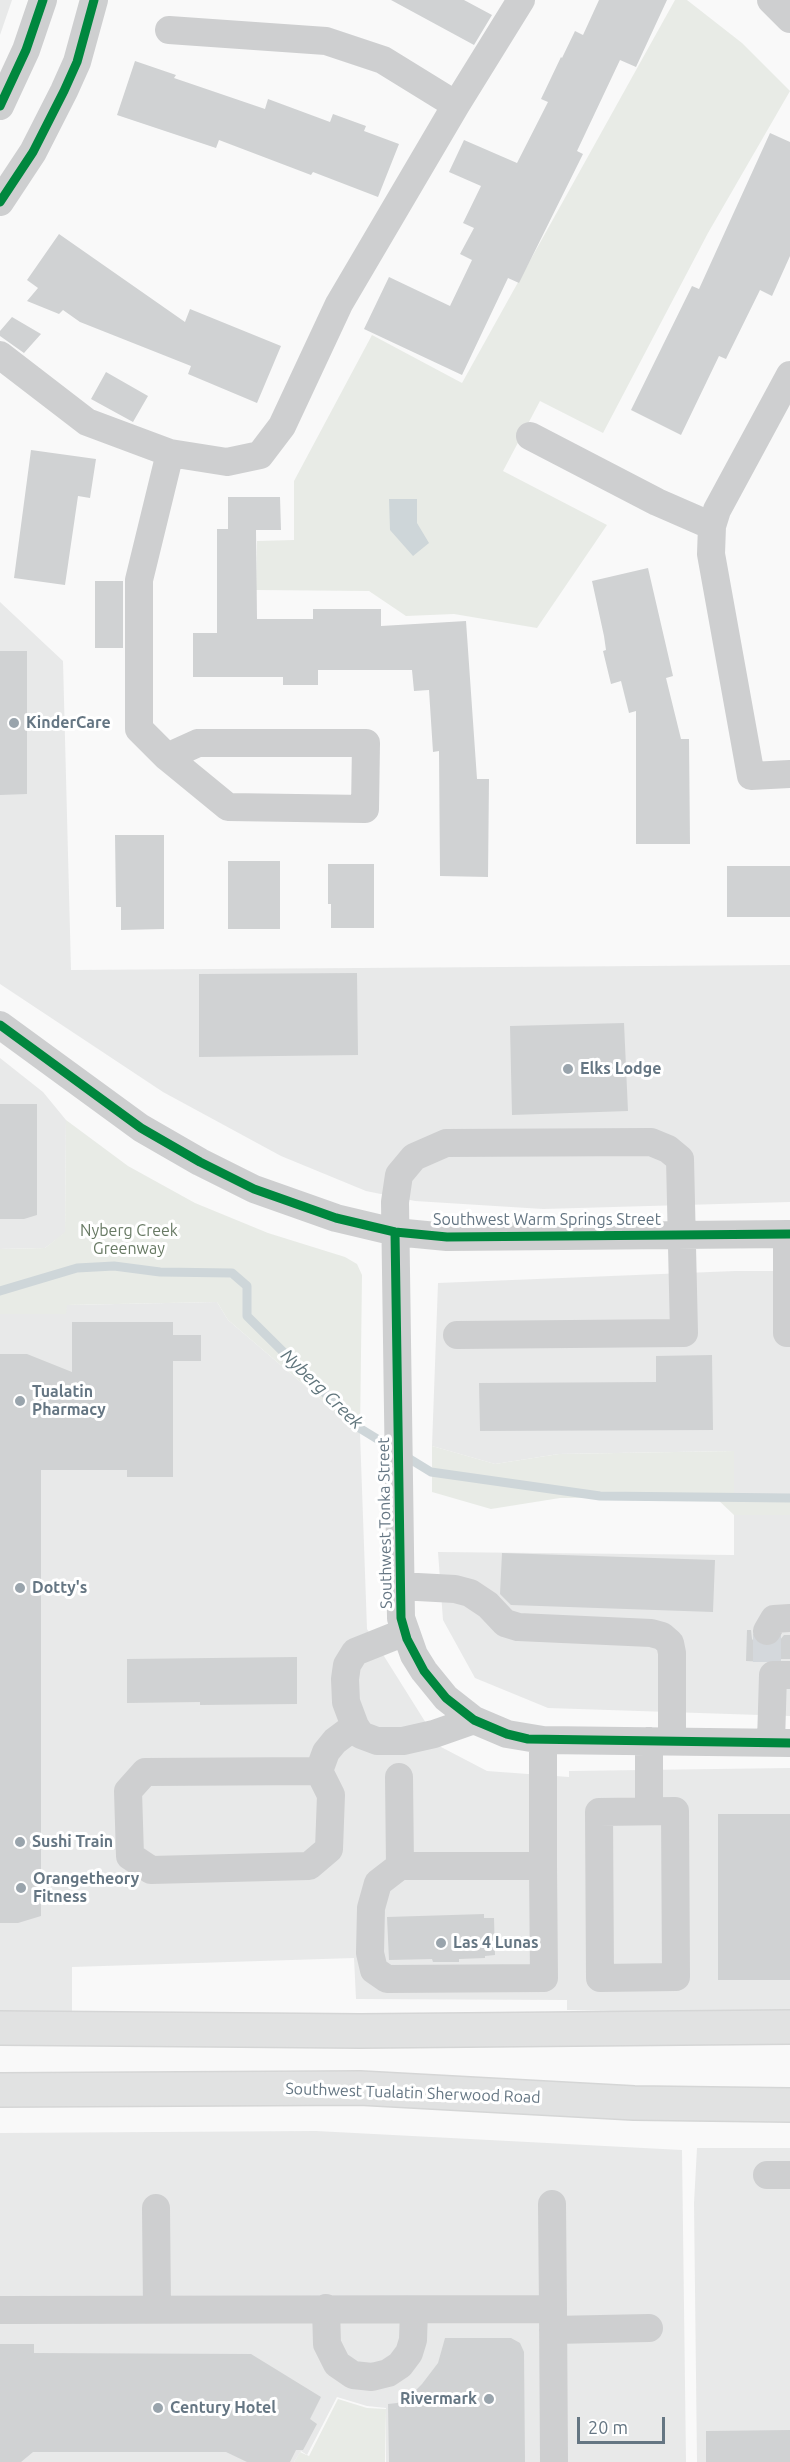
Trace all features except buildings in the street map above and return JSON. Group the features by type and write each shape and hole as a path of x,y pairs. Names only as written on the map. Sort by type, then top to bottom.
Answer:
{"highway":[{"path":"0,2028 360,2031 790,2027"},
{"name":"Southwest Tualatin Sherwood Road","path":"0,2090 360,2088 634,2103 790,2105"}],"street":[{"path":"0,106 26,50 43,0"},
{"path":"0,202 33,152 64,91 77,62 94,0"},
{"path":"0,355 87,422 170,453 227,462 260,455 282,426 339,304 456,105 521,0"},
{"path":"771,0 790,19"},
{"path":"169,30 326,40 383,60 456,105"},
{"path":"790,375 717,510 711,526 711,554 751,776 790,774"},
{"path":"530,436 657,502 711,526"},
{"path":"167,757 198,743 366,743 365,809 228,807 167,757 140,729 139,580 170,453"},
{"name":"Southwest Warm Springs Street","path":"0,1025 141,1128 200,1162 254,1189 336,1218 395,1232 484,1238 788,1234"},
{"name":"Southwest Tonka Street","path":"682,1236 680,1159 668,1149 651,1142 446,1143 414,1158 399,1175 395,1202 395,1232 401,1618 414,1655 433,1683 458,1709 474,1720 507,1734 543,1740 781,1742"},
{"path":"788,1234 787,1333 790,1333"},
{"path":"457,1335 684,1333 682,1236"},
{"path":"399,1586 455,1589 470,1593 488,1605 505,1623 518,1627 651,1633 662,1636 670,1643 672,1653 649,1811"},
{"path":"405,1632 355,1652 347,1665 346,1702 361,1735 377,1740 403,1740 434,1734 474,1720"},
{"path":"777,1671 781,1742"},
{"path":"319,1771 145,1772 128,1791 130,1856 151,1870 309,1866 329,1849 331,1795 319,1771 326,1752 334,1742 355,1726"},
{"path":"543,1740 544,1978 387,1979 374,1970 370,1953 370,1908 378,1883 400,1866 543,1866"},
{"path":"399,1777 400,1866"},
{"path":"649,1811 675,1811 676,1977 600,1978 599,1812 649,1811"},
{"path":"552,2204 554,2462"},
{"path":"156,2208 158,2309"},
{"path":"326,2308 327,2344 337,2364 353,2374 372,2377 394,2369 409,2354 413,2340 414,2310"},
{"path":"0,2310 326,2308 414,2310 649,2328"}],"shaded area":[{"path":"0,0 12,0 0,35"},
{"path":"389,499 417,499 417,523 429,543 413,556 390,530"},
{"path":"0,602 63,661 71,970 790,965 790,1202 543,1209 415,1201 366,1191 281,1156 163,1092 0,984"},
{"path":"0,1058 43,1092 66,1120 65,1233 45,1248 0,1249"},
{"path":"735,1271 790,1271 790,1494 734,1495 734,1451 559,1454 495,1464 432,1446 438,1283"},
{"path":"217,1302 228,1320 360,1433 367,1629 441,1747 487,1771 569,1777 569,1771 790,1768 790,2015 567,2010 567,2000 356,1999 354,1958 72,1967 72,2016 0,2016 0,1314 66,1314 66,1305"},
{"path":"734,1515 790,1515 790,1716 548,1708 475,1678 443,1620 438,1552 734,1555"},
{"path":"316,2131 682,2150 686,2462 386,2462 386,2408 367,2406 337,2397 307,2455 301,2451 294,2462 0,2462 0,2133"},
{"path":"697,2148 790,2148 790,2462 697,2462 694,2203"}],"green space":[{"path":"675,0 687,0 742,43 790,91 708,233 603,433 540,401 503,471 607,525 537,628 454,614 406,616 369,591 256,590 257,541 294,540 294,481 372,335 462,383"},
{"name":"Nyberg Creek Greenway","path":"66,1120 128,1166 195,1203 268,1233 345,1257 357,1264 362,1275 360,1433 228,1320 217,1302 67,1305 66,1314 0,1314 0,1249 45,1248 65,1232"},
{"path":"432,1446 495,1464 559,1454 734,1451 734,1494 790,1494 790,1515 734,1515 715,1497 560,1498 491,1509 432,1492"},
{"path":"338,2399 367,2408 386,2409 385,2462 294,2462 300,2452 309,2456"}],"waterway":[{"name":"Nyberg Creek","path":"0,1291 77,1268 114,1266 160,1272 232,1273 247,1286 247,1316 361,1429 431,1472 600,1496 790,1498"}],"tunnel":[{"path":"767,1631 767,1662"}],"cycle path":[{"path":"0,106 26,50 43,0"},
{"path":"0,202 33,152 64,91 77,62 94,0"},
{"path":"0,1025 141,1128 200,1162 254,1189 336,1218 395,1232 447,1237 790,1234"},
{"path":"395,1232 401,1618 407,1639 424,1671 446,1698 474,1720 507,1734 528,1739 790,1743"}],"place":[{"name":"KinderCare","path":"14,723"},
{"name":"Elks Lodge","path":"568,1069"},
{"name":"Tualatin Pharmacy","path":"20,1401"},
{"name":"Dotty's","path":"20,1588"},
{"name":"Sushi Train","path":"20,1842"},
{"name":"Orangetheory Fitness","path":"21,1888"},
{"name":"Las 4 Lunas","path":"441,1943"},
{"name":"Rivermark","path":"489,2399"},
{"name":"Century Hotel","path":"158,2408"}]}
